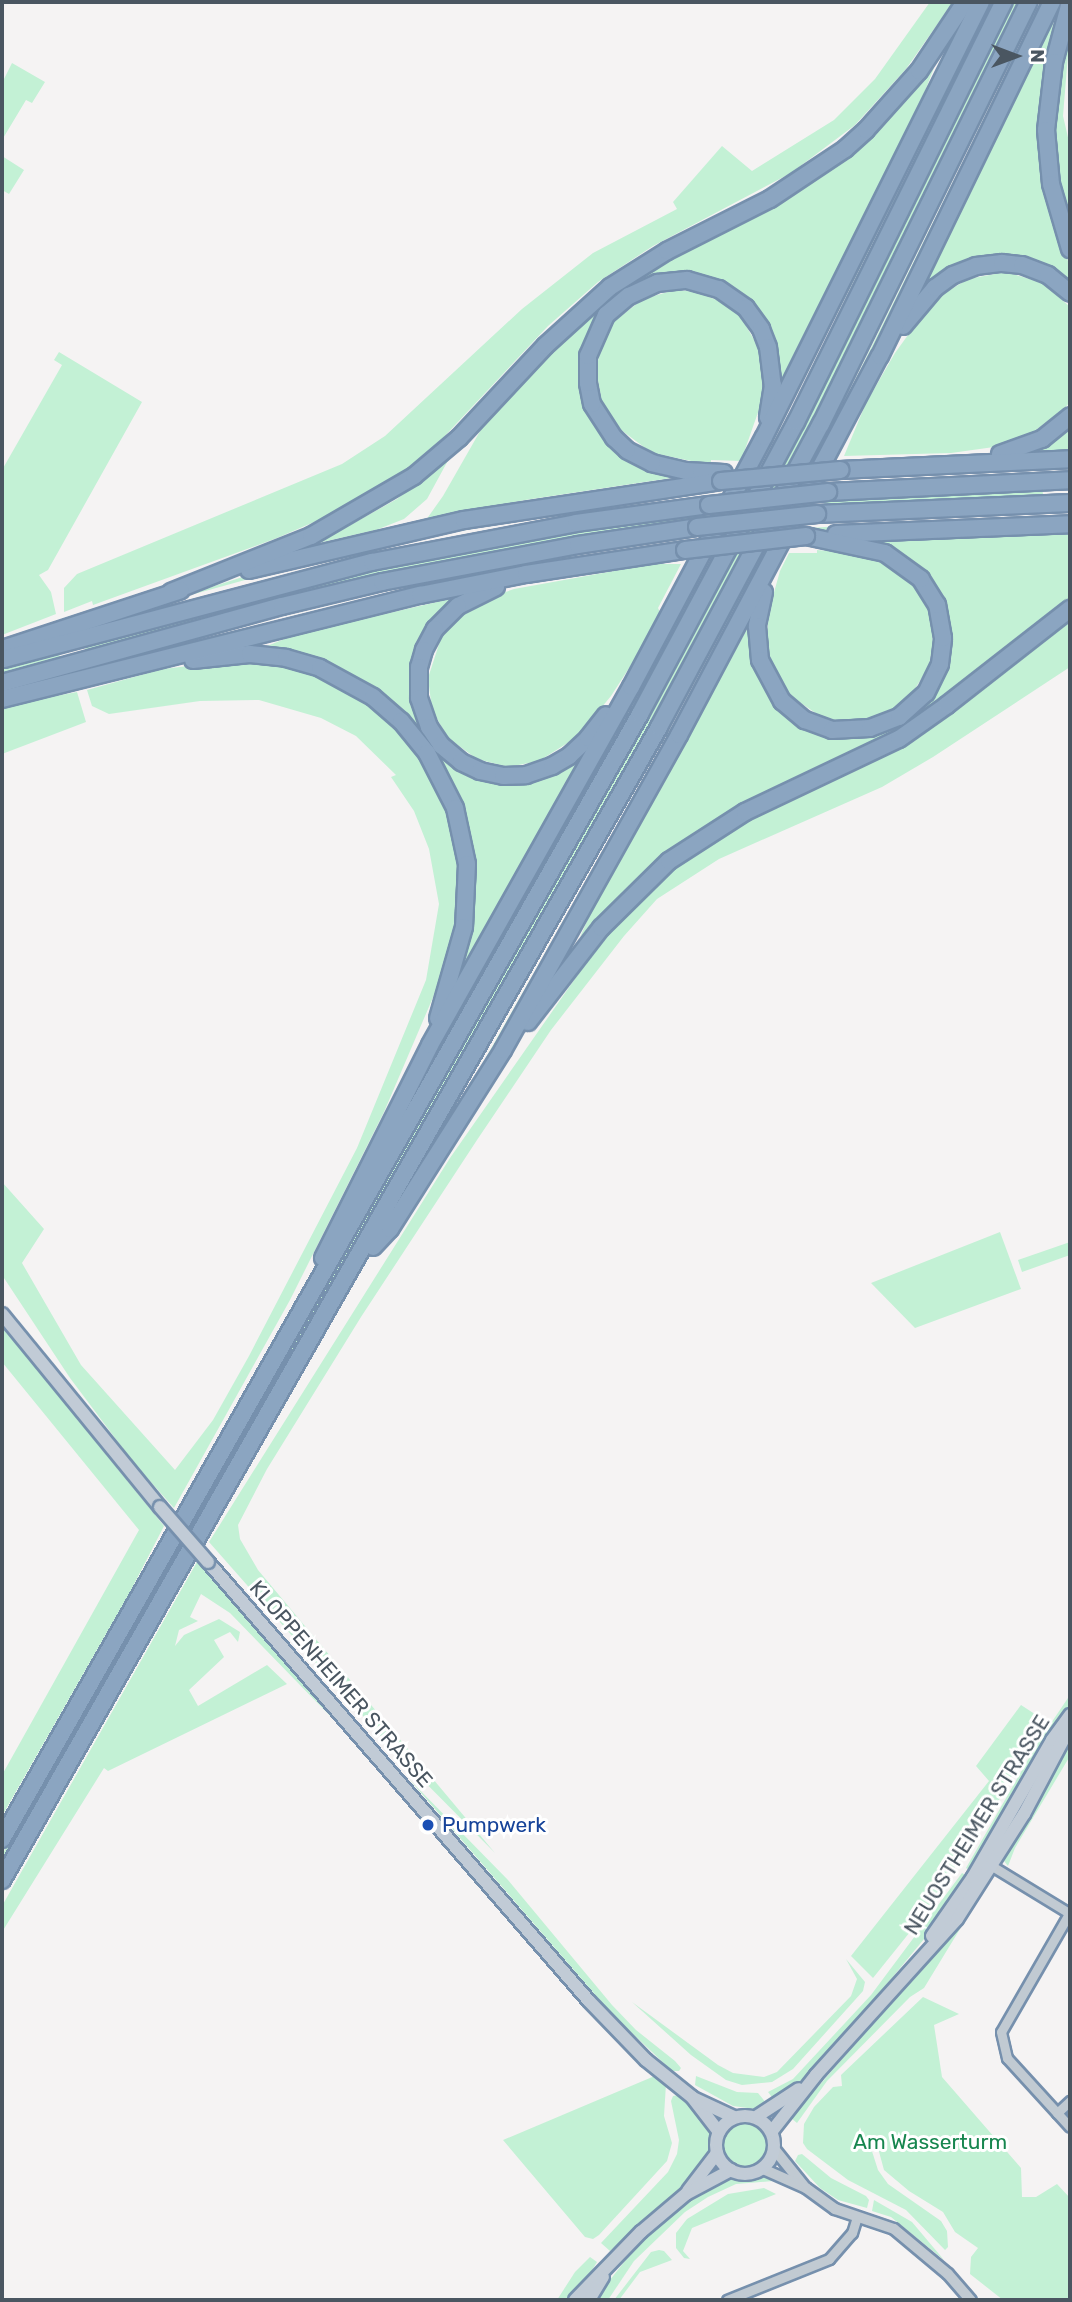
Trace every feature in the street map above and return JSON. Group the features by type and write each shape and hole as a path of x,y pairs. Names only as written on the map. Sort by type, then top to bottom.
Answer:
{"highway":[{"path":"80,631 311,536 363,509 414,476 459,438 545,346 610,287 667,251 770,199 852,142 919,71 965,2"},
{"path":"308,1302 325,1252 430,1045 631,687 764,438 981,2"},
{"path":"2,1839 495,974 715,575 883,251 1004,2"},
{"path":"2,1880 574,879 731,594 869,328 1029,2"},
{"path":"348,1275 390,1228 503,1050 770,567 880,356 1052,2"},
{"path":"1070,2 1054,62 1046,130 1051,184 1070,249"},
{"path":"880,356 926,297 965,269 989,263 1022,265 1048,275 1070,293"},
{"path":"723,477 652,463 627,450 600,420 588,383 588,356 598,329 617,305 657,283 687,281 719,289 746,308 761,329 772,367 771,401 764,438"},
{"path":"967,461 1032,444 1051,434 1070,416"},
{"path":"171,593 327,550 452,523 723,477 759,477 967,461 1070,459"},
{"path":"2,660 80,631 446,546 709,505 828,492 1070,480"},
{"path":"2,683 382,582 578,545 697,527 817,514 1070,503"},
{"path":"2,699 139,667 325,617 526,574 685,550 806,537 1070,524"},
{"path":"770,567 760,608 757,642 766,676 782,701 805,720 832,730 846,731 880,726 909,710 930,686 942,652 941,620 931,592 911,569 885,553 806,537"},
{"path":"526,574 458,606 435,629 424,650 419,667 419,698 429,727 441,745 461,762 480,771 503,776 535,773 560,762 577,749 631,687"},
{"path":"503,1050 524,1028 601,928 669,861 745,812 899,738 947,705 1070,609"},
{"path":"2,649 55,639"},
{"path":"139,667 229,655 262,654 293,660 330,672 365,691 394,715 421,744 455,808 465,850 467,878 464,927 430,1045"}],"main road":[{"name":"KLOPPENHEIMER STRASSE","path":"2,1314 160,1507 471,1861 597,2010 646,2060 692,2097 734,2117"},
{"name":"NEUOSTHEIMER STRASSE","path":"772,2131 816,2076 957,1919 1052,1740 1070,1715"},
{"name":"NEUOSTHEIMER STRASSE","path":"988,1863 1070,1727"},
{"name":"NEUOSTHEIMER STRASSE","path":"756,2117 816,2076"},
{"name":"KLOPPENHEIMER STRASSE","path":"692,2097 719,2132"},
{"path":"686,2194 717,2153 719,2132 734,2117 756,2117 772,2131 775,2150 763,2169 747,2174 731,2170 717,2153"},
{"path":"575,2300 641,2232 686,2194 731,2170"},
{"path":"589,2300 610,2265"}],"street":[{"path":"988,1863 1070,1912 1001,2032 1007,2058 1070,2127"},
{"path":"1057,2113 1070,2101"},
{"path":"775,2150 806,2188"},
{"path":"763,2169 806,2188 835,2209 884,2223 894,2229 930,2262 948,2274 966,2298"},
{"path":"727,2300 829,2259 852,2233 857,2217"}],"green space":[{"path":"930,2 953,2 906,69 855,125 791,173 653,246 598,282 548,326 441,440 404,471 342,510 277,538 93,605 92,601 64,612 64,588 77,574 342,464 385,436 522,309 593,253 677,209 673,202 722,146 752,171 834,120 875,79"},
{"path":"986,2 990,2 854,280 706,567 411,1101 399,1111"},
{"path":"1014,2 1021,2 794,459 645,736 275,1388 270,1385 681,656 874,287"},
{"path":"1042,2 1048,2 822,457 553,950 457,1113 455,1112 640,786 819,453"},
{"path":"1054,20 1041,91 1040,141 1049,206 1070,267 1070,285 1013,258 922,292"},
{"path":"1070,30 1063,116 1070,146 1070,231 1059,195 1053,130 1057,80"},
{"path":"12,63 45,82 32,103 26,100 2,140 2,83"},
{"path":"934,68 912,124 780,387 764,324 680,275 601,315 588,410 612,444 678,477 525,500 426,520 443,496 487,419 531,370 601,304 669,259 774,204 836,165 865,141"},
{"path":"2,156 24,170 9,194 2,190"},
{"path":"1006,272 1043,283 1070,307 1070,402 1063,410 1029,435 994,447 951,453 844,456 866,403 895,353 921,317 945,293 968,279"},
{"path":"675,290 697,292 724,303 741,317 757,345 763,370 762,401 741,461 711,460 711,465 652,453 617,427 602,403 596,369 603,340 612,323 643,299"},
{"path":"59,352 142,402 48,570 39,575 51,592 56,614 2,635 2,470 62,365 54,360"},
{"path":"1070,425 1070,450 1036,451 1036,449"},
{"path":"451,455 427,499 404,519 376,530 318,543 397,499"},
{"path":"716,486 716,491 535,517 414,540 274,572 158,604 252,574 400,538"},
{"path":"1042,489 1043,494 822,507 826,500"},
{"path":"704,512 702,519 441,561 251,606 86,650 84,645 421,559"},
{"path":"1070,515 1070,520 810,532 811,528 880,523"},
{"path":"1070,533 1070,602 900,729 701,830 642,875 580,937 592,910 751,622 760,676 770,695 834,735 926,701 943,606 872,541"},
{"path":"690,541 687,546 130,659 300,615 462,578"},
{"path":"817,550 850,553 888,565 915,587 930,614 933,642 929,666 910,697 884,715 844,722 820,716 789,695 771,665 767,638 769,610 780,571 789,553 817,553"},
{"path":"653,564 681,564 658,608 661,614 642,648 611,696 577,737 539,761 508,767 477,759 448,738 432,710 428,678 441,638 459,618 491,597 514,589"},
{"path":"459,597 430,627 420,722 489,779 585,752 455,984 474,878 418,733 292,654 267,646 297,634"},
{"path":"1070,617 1070,667 933,757 882,787 719,859 657,899 624,936 551,1030 477,1140 361,1317 267,1469 238,1525 240,1539 258,1570 495,1853 393,1750 209,1542 450,1158 609,930 652,885 684,858 755,815 878,757"},
{"path":"58,652 60,657 2,675 2,668"},
{"path":"231,661 272,663 310,673 362,699 399,731 422,759 448,811 459,869 458,912 443,974 384,1112 290,1300 174,1508 133,1462 70,1378 2,1275 2,1182 44,1229 22,1263 81,1365 175,1470 213,1420 357,1148 426,980 439,904 429,849 414,811 391,777 396,775 356,736 321,718 259,700 200,701 109,714 92,706 87,690 163,669"},
{"path":"77,692 86,722 2,754 2,706"},
{"path":"1000,1232 1021,1289 915,1328 871,1283"},
{"path":"1070,1242 1070,1255 1022,1272 1018,1260"},
{"path":"2,1326 164,1526 130,1592 2,1816 2,1775 139,1530 2,1362"},
{"path":"221,1473 225,1475 180,1554 176,1554 175,1552"},
{"path":"197,1562 338,1716 334,1720 230,1613 201,1594 190,1617 198,1621 179,1630 175,1646 184,1635 219,1619 240,1632 238,1642 230,1632 214,1640 224,1657 189,1690 198,1706 267,1665 287,1684 108,1771 104,1768 2,1932 2,1906"},
{"path":"132,1626 137,1629 2,1864 2,1855"},
{"path":"1070,1695 1070,1708 1052,1733 972,1872 966,1868 1037,1744"},
{"path":"1021,1705 1044,1720 1006,1786 991,1781 1003,1794 922,1917 873,1978 851,1956 989,1781 976,1766"},
{"path":"1070,1738 1070,1756 1015,1848 1008,1866 1004,1861 1005,1855"},
{"path":"409,1779 508,1880 612,2005 636,2030 675,2061 681,2068 679,2071 672,2071 610,2012"},
{"path":"962,1873 969,1877 943,1916 849,2030 808,2075 774,2100 768,2092 793,2079 871,1995"},
{"path":"985,1888 924,1988 910,1997 827,2081 797,2123 791,2118 951,1933"},
{"path":"846,1959 865,1982 863,1991 793,2069 772,2082 742,2085 726,2080 691,2055 632,2002 718,2065 733,2073 764,2077 777,2072 851,1996 857,1979"},
{"name":"Am Wasserturm","path":"923,1997 959,2014 934,2025 942,2077 1021,2168 1022,2197 1036,2197 1057,2184 1070,2198 1070,2300 1003,2300 970,2274 971,2257 978,2248 955,2232 943,2212 909,2191 884,2170 878,2148 870,2145 878,2170 888,2184 941,2221 947,2231 948,2247 945,2250 906,2210 848,2180 803,2143 804,2124 814,2107 833,2087 842,2086 841,2075"},
{"path":"657,2075 666,2084 664,2116 672,2143 667,2161 599,2235 593,2239 585,2237 503,2140"},
{"path":"696,2076 737,2092 758,2093 767,2104 755,2109 733,2106 695,2085"},
{"path":"680,2095 705,2121 711,2137 709,2155 682,2188 610,2251 601,2243 668,2172 677,2154 679,2140 671,2101 673,2096"},
{"path":"746,2122 762,2129 769,2145 762,2161 746,2168 730,2161 723,2145 730,2129"},
{"path":"802,2154 831,2178 866,2196 869,2200 867,2208 838,2200 820,2188 795,2161 798,2155"},
{"path":"729,2178 776,2178 773,2181 736,2184 685,2212 634,2261 608,2300 594,2300 648,2232 678,2208"},
{"path":"764,2188 776,2194 692,2228 683,2251 690,2259 684,2258 676,2248 676,2233 687,2219 728,2194"},
{"path":"874,2200 912,2222 944,2260 891,2217 872,2211"},
{"path":"664,2251 672,2260 640,2272 619,2300 614,2300 651,2252"},
{"path":"590,2257 597,2262 570,2300 557,2300 575,2272"}],"place":[{"name":"Pumpwerk","path":"428,1825"}]}
